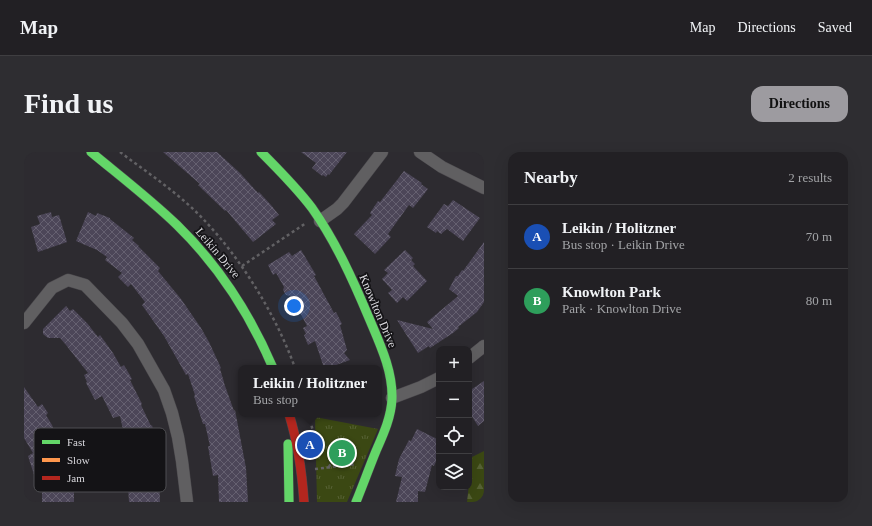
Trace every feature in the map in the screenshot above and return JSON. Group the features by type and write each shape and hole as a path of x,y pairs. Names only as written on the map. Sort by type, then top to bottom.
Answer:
{"street":[{"name":"Leikin Drive","path":"83,152 118,174"},
{"name":"Leikin Drive","path":"91,152 158,207 205,254 234,292 245,310 272,365"},
{"name":"Knowlton Drive","path":"261,152 286,178 318,218 356,287 375,332 387,366 392,398 391,408 385,431 356,502"},
{"path":"318,218 343,203 382,152"},
{"path":"420,152 442,167 484,188"},
{"path":"24,323 52,288 68,280 85,285 122,323 138,344 164,390 178,437 187,502"},
{"path":"472,356 484,346"},
{"path":"392,398 436,380"},
{"path":"283,417 288,450 289,502"},
{"path":"290,417 297,443 304,502"}],"path":[{"path":"242,266 308,222 318,218"},
{"path":"329,468 334,457 341,454 346,456 353,464"},
{"path":"314,470 372,462"}],"green space":[{"path":"315,417 378,429 347,502 317,502"},
{"path":"484,451 484,502 467,502 468,490 472,490 472,457"}],"building":[{"path":"163,152 217,152 271,205 279,215 272,220 276,224 253,242 226,210 225,211 198,185 200,184"},
{"path":"301,152 347,152 326,177 323,175 322,176 312,168 316,163"},
{"path":"404,171 428,189 413,208 409,205 388,234 391,237 375,254 354,234 372,215 370,213 378,201 380,202"},
{"path":"453,200 480,218 463,241 447,229 441,234 437,231 436,233 427,227 444,204 448,206"},
{"path":"51,212 52,217 59,215 67,242 38,252 31,227 40,224 37,216"},
{"path":"88,212 96,216 97,213 110,218 134,238 132,240 160,268 158,271 181,299 209,342 221,368 224,383 234,411 235,410 246,468 248,502 219,502 218,475 213,476 208,446 210,446 205,424 203,424 188,374 186,375 164,336 142,305 145,302 131,284 128,287 118,277 122,273 105,260 107,257 97,250 76,241"},
{"path":"484,242 484,302 477,312 458,327 459,328 453,333 430,348 429,346 418,353 397,320 433,329 427,322 458,296 449,289 456,276 458,276 462,270 463,271"},
{"path":"301,250 316,275 314,276 334,313 336,312 342,324 340,325 347,350 344,353 350,360 336,365 323,365 315,341 308,345 303,328 307,326 293,299 291,296 286,295 283,290 284,287 276,273 273,275 268,265 289,252 292,256"},
{"path":"405,250 413,258 411,260 415,264 413,266 427,281 407,301 403,297 397,303 388,293 392,290 382,279 388,273 384,270"},
{"path":"66,306 70,311 73,309 98,337 100,335 121,367 124,365 132,379 130,380 153,428 123,428 120,416 113,418 102,396 95,400 86,383 87,382 84,375 88,373 66,345 60,338 48,338 43,334 43,329"},
{"path":"484,381 484,421 478,426 472,417 472,389"},
{"path":"24,387 38,407 42,404 48,413 46,415 53,428 34,428 34,475 28,456 33,453 24,438"},
{"path":"417,429 436,438 436,462 434,466 432,465 425,492 418,491 418,502 396,502 402,477 395,476 399,459 409,440 411,441"},
{"path":"42,492 74,492 74,502 42,502"},
{"path":"128,492 160,492 160,502 129,502"}],"traffic: fast":[{"path":"91,152 167,215 206,257 220,274 244,310 272,365"},
{"path":"261,152 288,179 312,208 329,234 357,290 388,368 392,389 390,413 384,433 356,502"},
{"path":"288,444 289,502"}],"traffic: jam":[{"path":"290,417 299,458 304,502"}],"place":[{"name":"Leikin / Holitzner","path":"310,445"},
{"name":"Knowlton Park","path":"342,453"}]}
